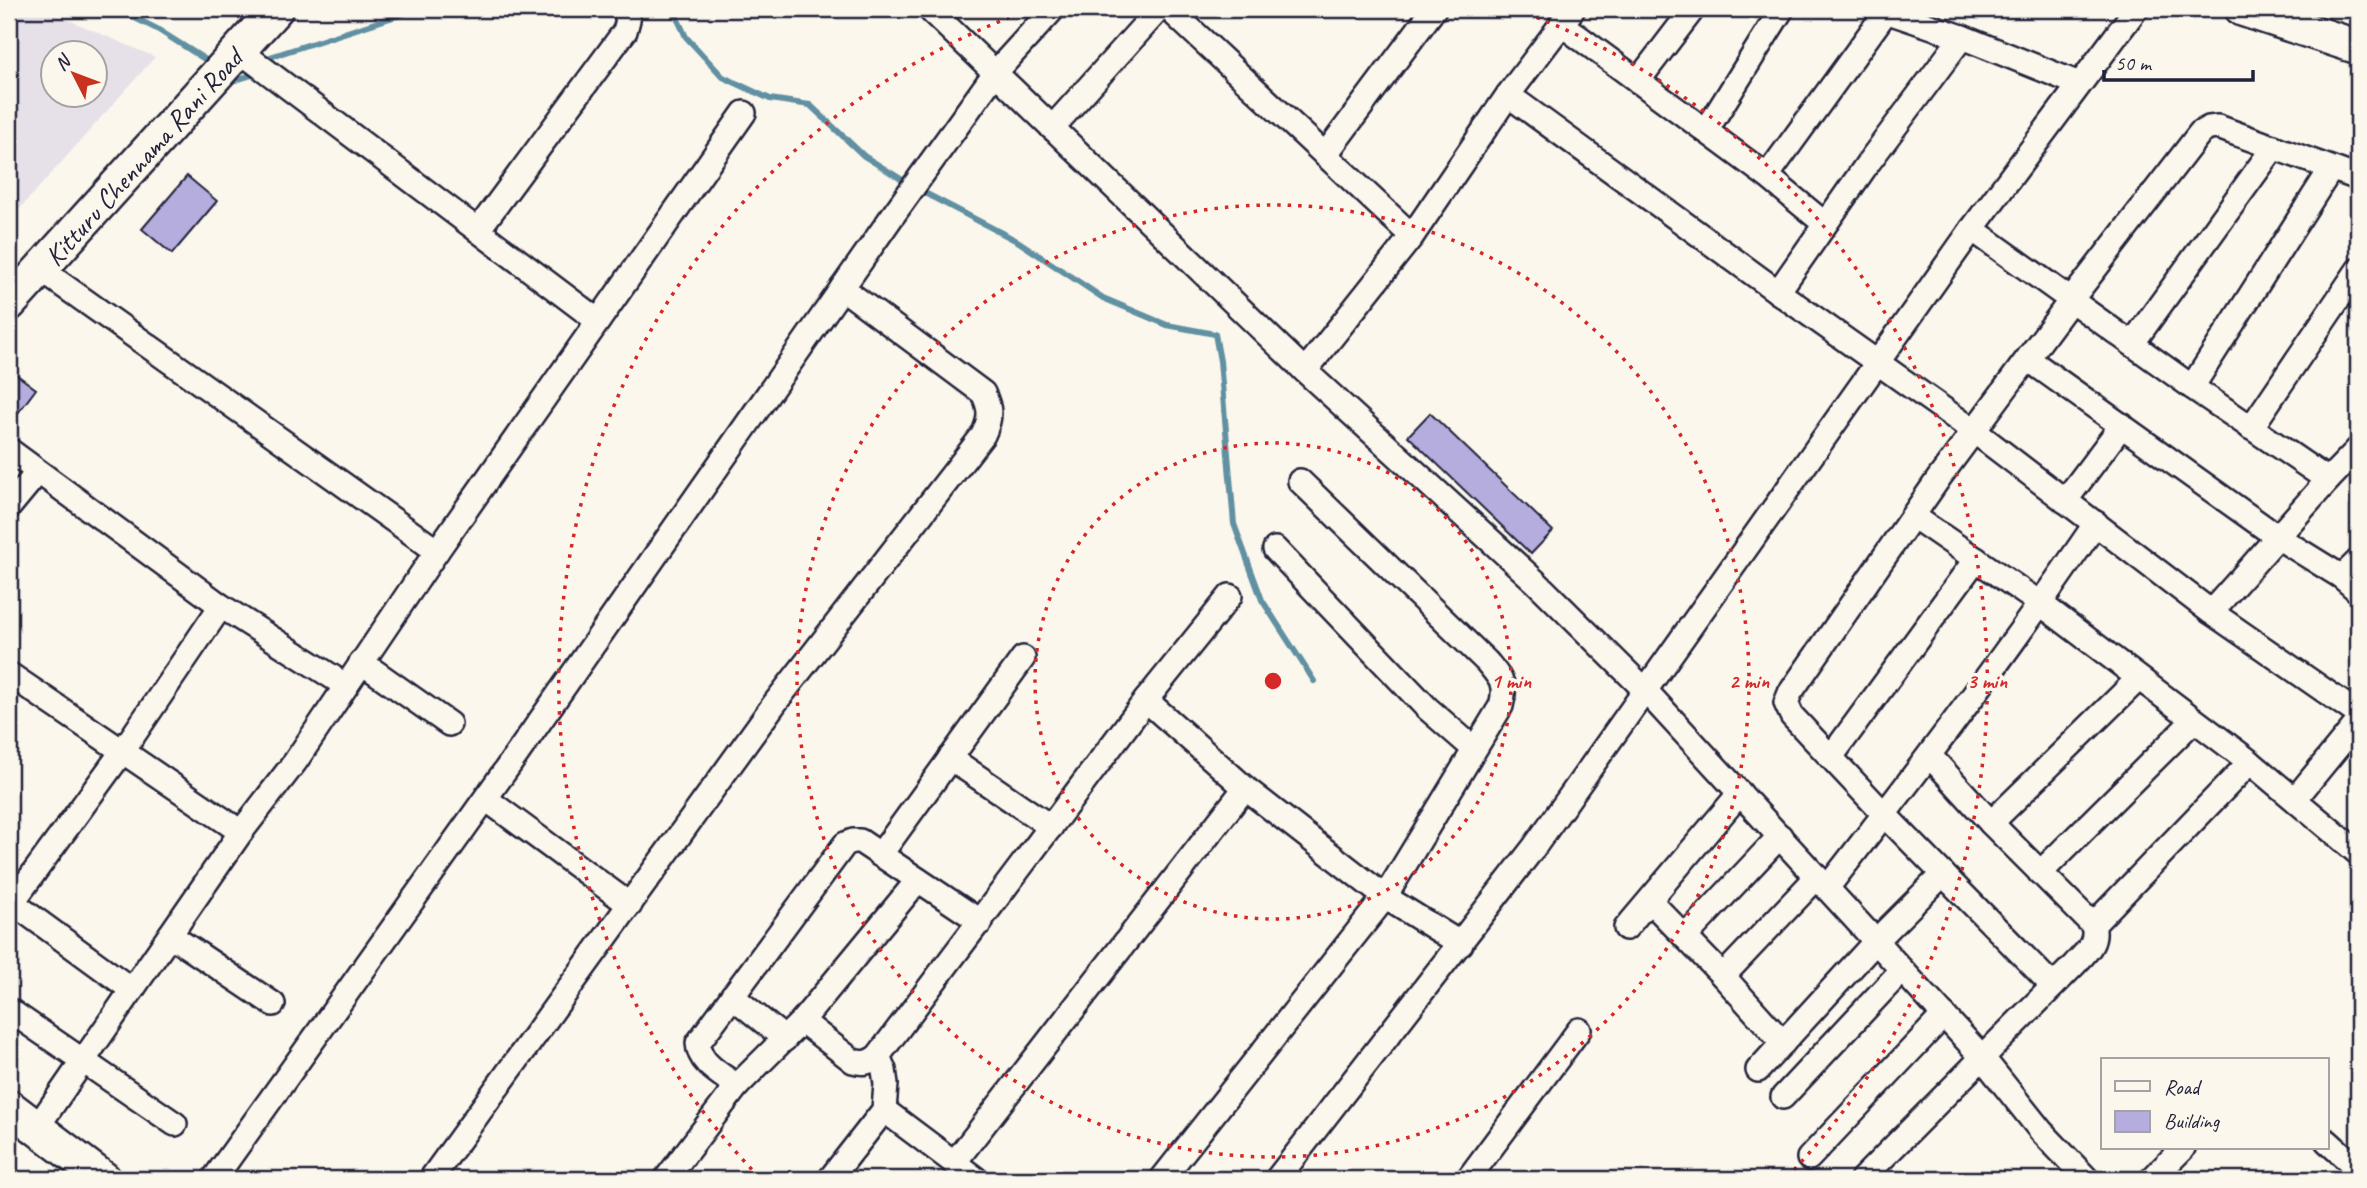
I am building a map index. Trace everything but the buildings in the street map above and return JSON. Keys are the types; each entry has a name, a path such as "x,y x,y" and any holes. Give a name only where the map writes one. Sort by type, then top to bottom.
{"street":[{"name":"Kitturu Chennama Rani Road","path":"9,303 276,9"},
{"path":"478,230 625,31 628,20 624,9"},
{"path":"929,9 1306,371 1536,583 1644,689 1982,1057 2041,1131 2087,1179"},
{"path":"214,1179 486,799 891,218 995,73 1053,9"},
{"path":"1052,128 1159,9"},
{"path":"1169,9 1412,236"},
{"path":"1325,155 1434,9"},
{"path":"1638,81 1693,9"},
{"path":"1706,131 1782,9"},
{"path":"1277,1179 1535,846 1972,229 2136,9"},
{"path":"2242,9 2358,47"},
{"path":"1767,176 1885,10 1962,37 2079,85"},
{"path":"1306,371 1412,236 1508,95 1567,17 1638,81 1767,176 1825,224"},
{"path":"1778,292 1962,37"},
{"path":"240,51 598,321"},
{"path":"1508,95 1974,431 2211,612 2358,714"},
{"path":"36,1129 241,832 295,762 437,551 744,113"},
{"path":"2053,986 1884,814 1792,716 1786,703 1790,693 1974,431 2200,133 2218,127 2358,178"},
{"path":"2132,344 2274,147"},
{"path":"2192,387 2331,169"},
{"path":"1972,229 2192,387 2328,480"},
{"path":"40,269 437,551"},
{"path":"2251,428 2358,270"},
{"path":"431,1179 775,703 983,435 989,422 990,408 983,393 842,288"},
{"path":"2028,359 2279,538 2350,584 2358,561"},
{"path":"2065,501 2122,425"},
{"path":"2211,612 2358,449"},
{"path":"9,450 221,606 345,685"},
{"path":"9,507 38,472"},
{"path":"1162,1179 1385,897 1501,706 1505,692 1502,680 1487,662 1300,481"},
{"path":"1913,516 2041,604 2250,762 2358,853"},
{"path":"1723,976 1822,882 1884,814 1930,756 2041,604 2096,523"},
{"path":"1275,549 1427,708 1474,749"},
{"path":"1831,757 1976,559"},
{"path":"802,1021 853,1061 870,1062 878,1056 1146,700 1230,596"},
{"path":"132,990 10,903 122,752 221,606"},
{"path":"880,855 1023,658"},
{"path":"361,662 449,724"},
{"path":"9,674 241,832"},
{"path":"1992,823 2138,679"},
{"path":"1146,700 1245,788 1385,897 1461,944"},
{"path":"2040,873 2194,720"},
{"path":"2295,799 2358,722"},
{"path":"1862,1179 2053,986 2093,944 2096,934 2093,925 1930,756"},
{"path":"950,758 1051,827"},
{"path":"2093,925 2250,762"},
{"path":"954,1163 1245,788"},
{"path":"1626,928 1740,793"},
{"path":"486,799 630,905"},
{"path":"1685,937 1780,836"},
{"path":"737,1086 703,1060 698,1052 698,1043 845,845 860,841 981,922"},
{"path":"1758,1070 1876,941 1943,874"},
{"path":"666,1179 737,1086 802,1021 918,880"},
{"path":"1650,901 1783,1043"},
{"path":"170,935 273,1003"},
{"path":"1783,1097 1902,970"},
{"path":"732,996 785,1039"},
{"path":"9,1010 175,1124"},
{"path":"1809,1158 1944,1016"},
{"path":"1468,1179 1578,1030"},
{"path":"831,1179 884,1110 885,1077 878,1056"},
{"path":"9,1107 104,1179"},
{"path":"884,1110 976,1179"},
{"path":"2328,1142 2358,1169"},
{"path":"2152,1179 2181,1150"}],"shaded area":[{"path":"9,9 43,9 155,57 9,221"}],"waterway":[{"path":"117,9 157,29 206,60"},
{"path":"270,57 418,9"},
{"path":"673,9 686,37 723,77 770,99 810,105 864,156 909,184"},
{"path":"236,80 252,75"},
{"path":"919,190 1019,242 1103,298 1167,325 1215,334 1220,361 1234,524 1262,600 1314,681"}]}
